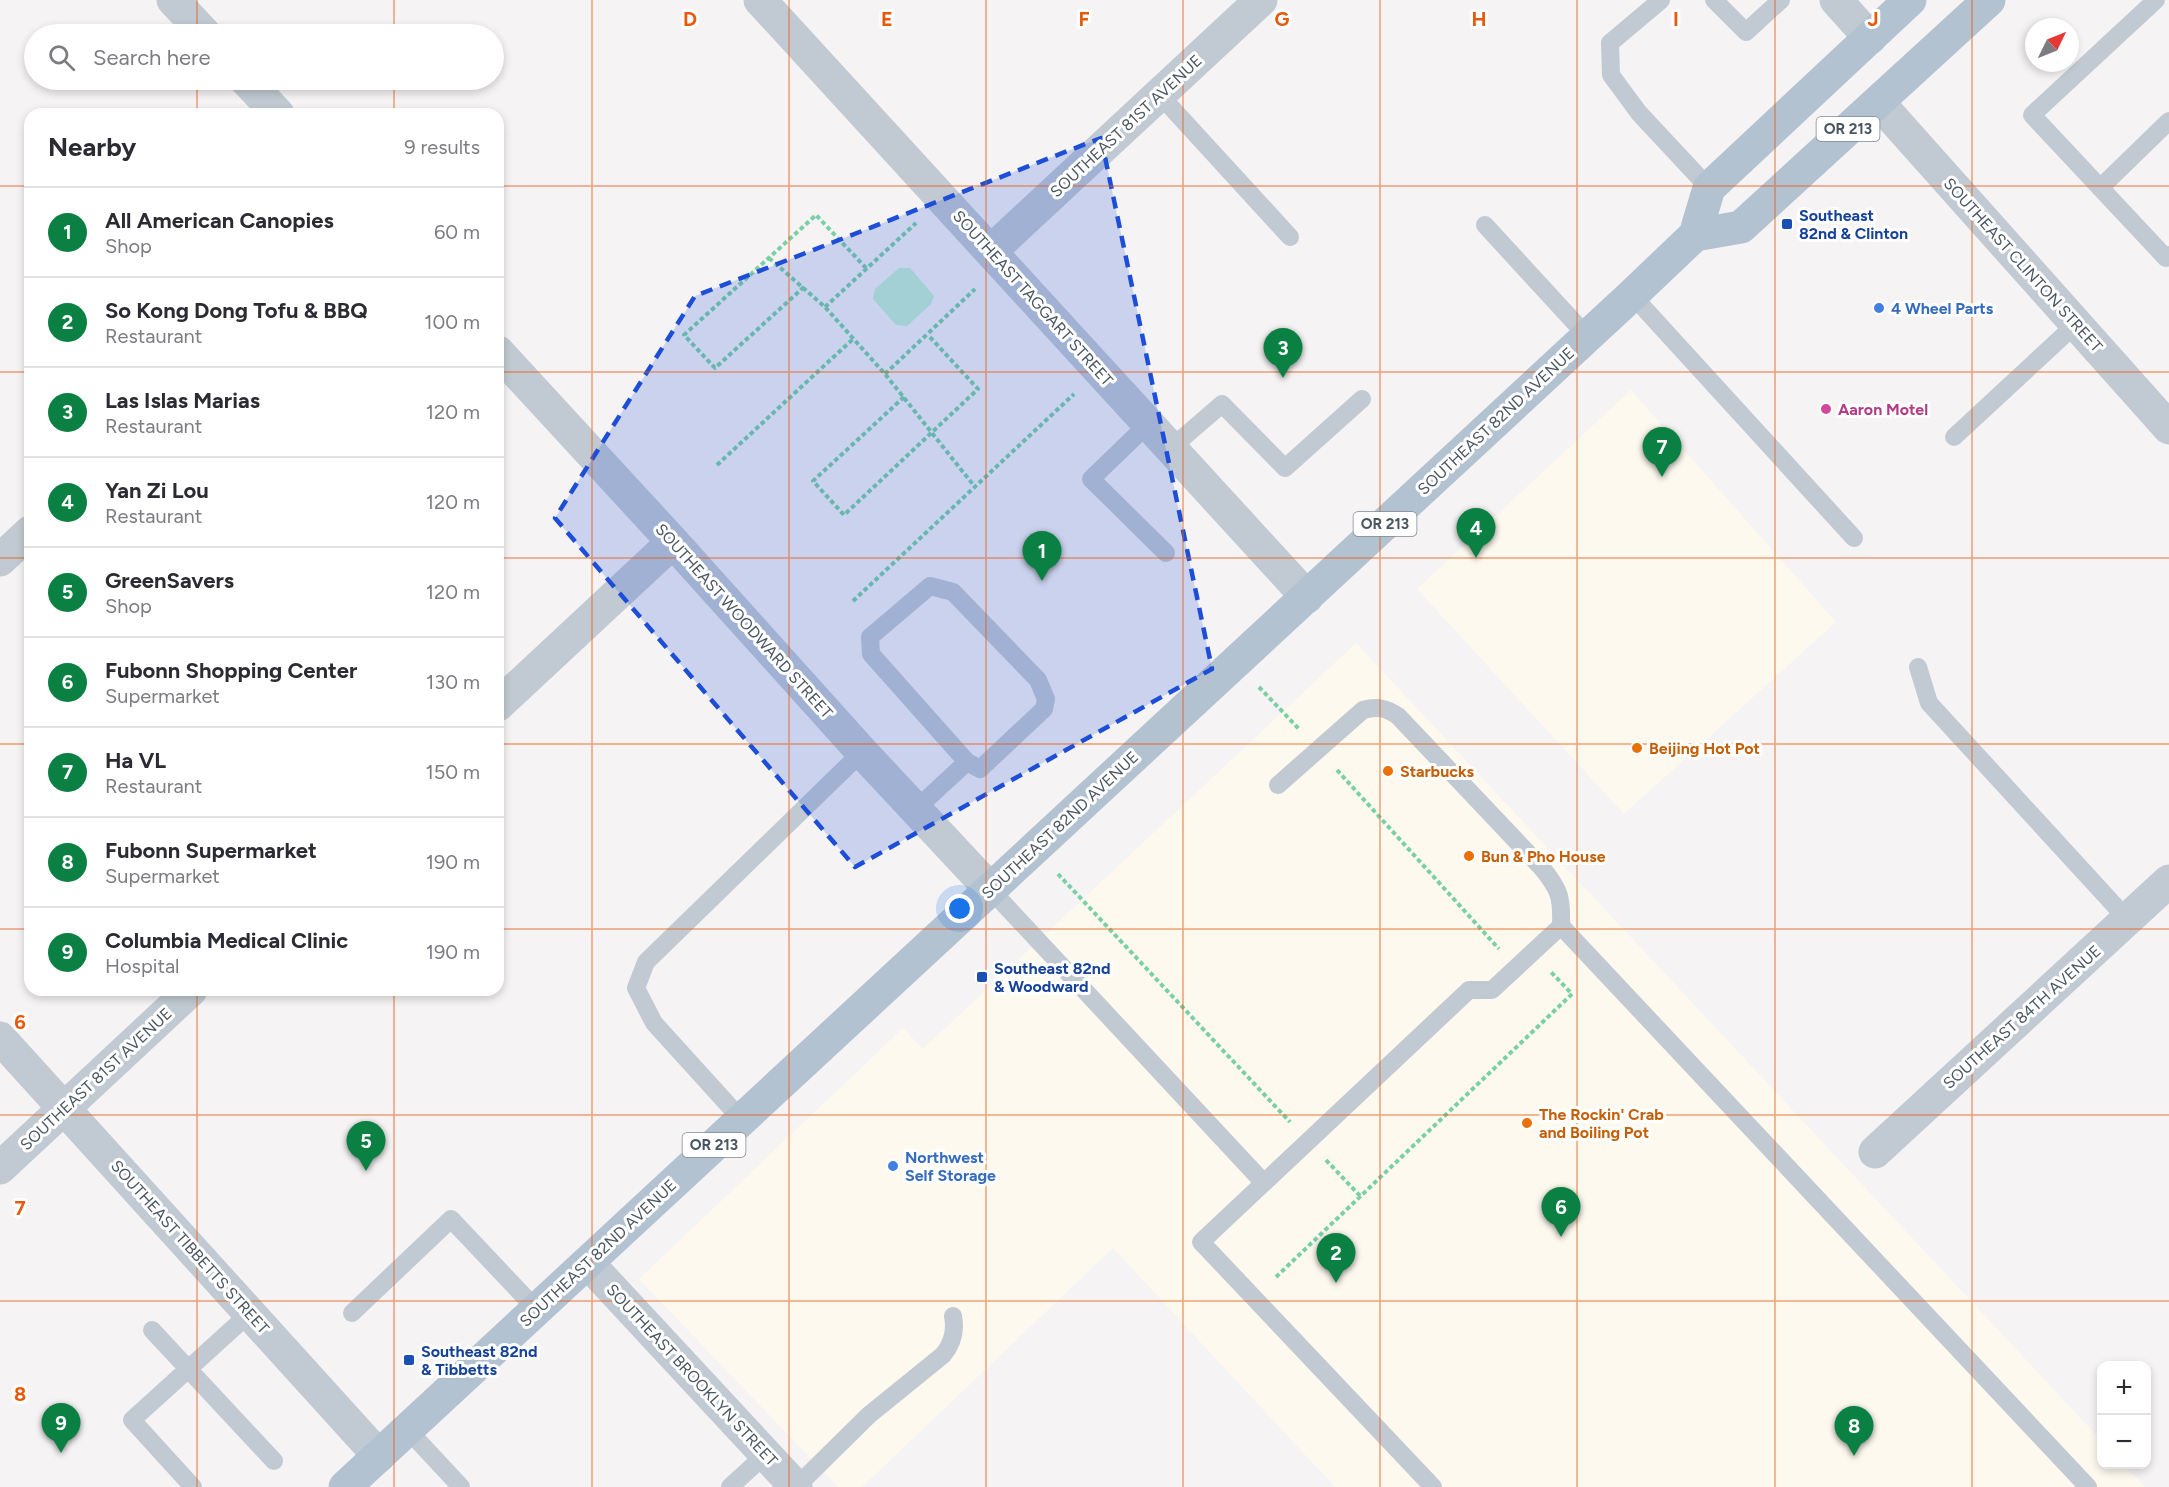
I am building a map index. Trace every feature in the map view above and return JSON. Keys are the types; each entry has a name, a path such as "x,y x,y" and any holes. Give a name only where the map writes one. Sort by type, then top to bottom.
{"main road":[{"name":"OR 213","path":"1709,188 1910,0"},
{"name":"OR 213","path":"1695,235 1741,227 1989,0"},
{"path":"1695,235 1709,188"},
{"name":"SOUTHEAST 82ND AVENUE","path":"345,1487 1695,235"}],"street":[{"path":"173,0 196,24"},
{"name":"SOUTHEAST TAGGART STREET","path":"760,0 1307,597"},
{"name":"SOUTHEAST 81ST AVENUE","path":"991,251 1261,0"},
{"path":"1836,0 1870,38"},
{"path":"255,90 272,108"},
{"name":"SOUTHEAST CLINTON STREET","path":"1878,102 2169,428"},
{"name":"SOUTHEAST WOODWARD STREET","path":"504,359 862,752 990,889"},
{"path":"0,560 24,538"},
{"path":"504,699 673,542"},
{"name":"SOUTHEAST 84TH AVENUE","path":"1875,1152 2169,881"},
{"name":"SOUTHEAST 81ST AVENUE","path":"0,1168 185,996"},
{"name":"SOUTHEAST TIBBETTS STREET","path":"0,1038 379,1456"},
{"name":"SOUTHEAST BROOKLYN STREET","path":"588,1263 796,1487"}],"lane":[{"path":"1661,0 1610,44 1611,75 1639,113 1709,188"},
{"path":"1714,0 1746,32 1781,0"},
{"path":"2156,0 2032,115 2166,258 2169,255"},
{"path":"1159,94 1290,237"},
{"path":"2100,188 2169,121"},
{"path":"1485,225 1587,336"},
{"path":"1632,294 1854,538"},
{"path":"1954,437 2076,324"},
{"path":"1171,448 1222,404 1285,468 1362,399"},
{"path":"1148,424 1091,479 1166,553"},
{"path":"930,586 953,592 1038,681 1046,699 1044,709 980,769 967,762 871,654 870,637 930,586"},
{"path":"1918,667 1929,703 2128,920"},
{"path":"1278,785 1363,710 1384,708 1398,716 1549,877 1562,900 1561,926 1492,990 1469,990 1200,1242 1433,1487"},
{"path":"742,1119 654,1023 636,988 646,962 862,752"},
{"path":"916,809 967,762"},
{"path":"990,889 1264,1183"},
{"path":"1561,926 2088,1487"},
{"path":"352,1313 451,1219 537,1310"},
{"path":"193,1487 132,1420 250,1313"},
{"path":"796,1487 869,1415 943,1354 950,1346 954,1334 953,1316"},
{"path":"152,1330 274,1461"},
{"path":"407,1429 461,1487"},
{"path":"730,1487 766,1454"}],"path":[{"path":"804,287 715,368 684,335 816,215 867,269"},
{"path":"825,307 916,223 923,231"},
{"path":"769,258 825,307 885,374 975,487"},
{"path":"885,374 976,290 970,283"},
{"path":"904,397 813,481 844,515 978,389 928,335"},
{"path":"717,465 853,339"},
{"path":"854,601 1100,371"},
{"path":"1235,663 1318,750 1501,951 1544,964 1572,994 1276,1277"},
{"path":"1034,849 1361,1197"}],"highlighted area":[{"path":"1101,138 1212,669 855,867 555,518 695,296"}],"shaded area":[{"path":"1631,390 1836,622 1624,814 1417,589"},
{"path":"1356,643 2097,1436 2097,1469 2128,1469 2145,1487 1335,1487 1113,1248 862,1487 838,1487 639,1279 903,1028 923,1049"}],"green space":[{"path":"899,268 910,268 934,296 931,304 907,326 896,325 873,299 875,289"}],"place":[{"name":"Southeast 82nd & Clinton","path":"1787,224"},
{"name":"4 Wheel Parts","path":"1879,308"},
{"name":"Las Islas Marias","path":"1283,378"},
{"name":"Aaron Motel","path":"1826,409"},
{"name":"Ha VL","path":"1662,477"},
{"name":"Yan Zi Lou","path":"1476,558"},
{"name":"All American Canopies","path":"1042,581"},
{"name":"Beijing Hot Pot","path":"1637,748"},
{"name":"Starbucks","path":"1388,771"},
{"name":"Bun & Pho House","path":"1469,856"},
{"name":"Southeast 82nd & Woodward","path":"982,977"},
{"name":"The Rockin' Crab and Boiling Pot","path":"1527,1123"},
{"name":"Northwest Self Storage","path":"893,1166"},
{"name":"GreenSavers","path":"366,1171"},
{"name":"Fubonn Shopping Center","path":"1561,1237"},
{"name":"So Kong Dong Tofu & BBQ","path":"1336,1283"},
{"name":"Southeast 82nd & Tibbetts","path":"409,1360"},
{"name":"Columbia Medical Clinic","path":"61,1453"},
{"name":"Fubonn Supermarket","path":"1854,1456"}]}
